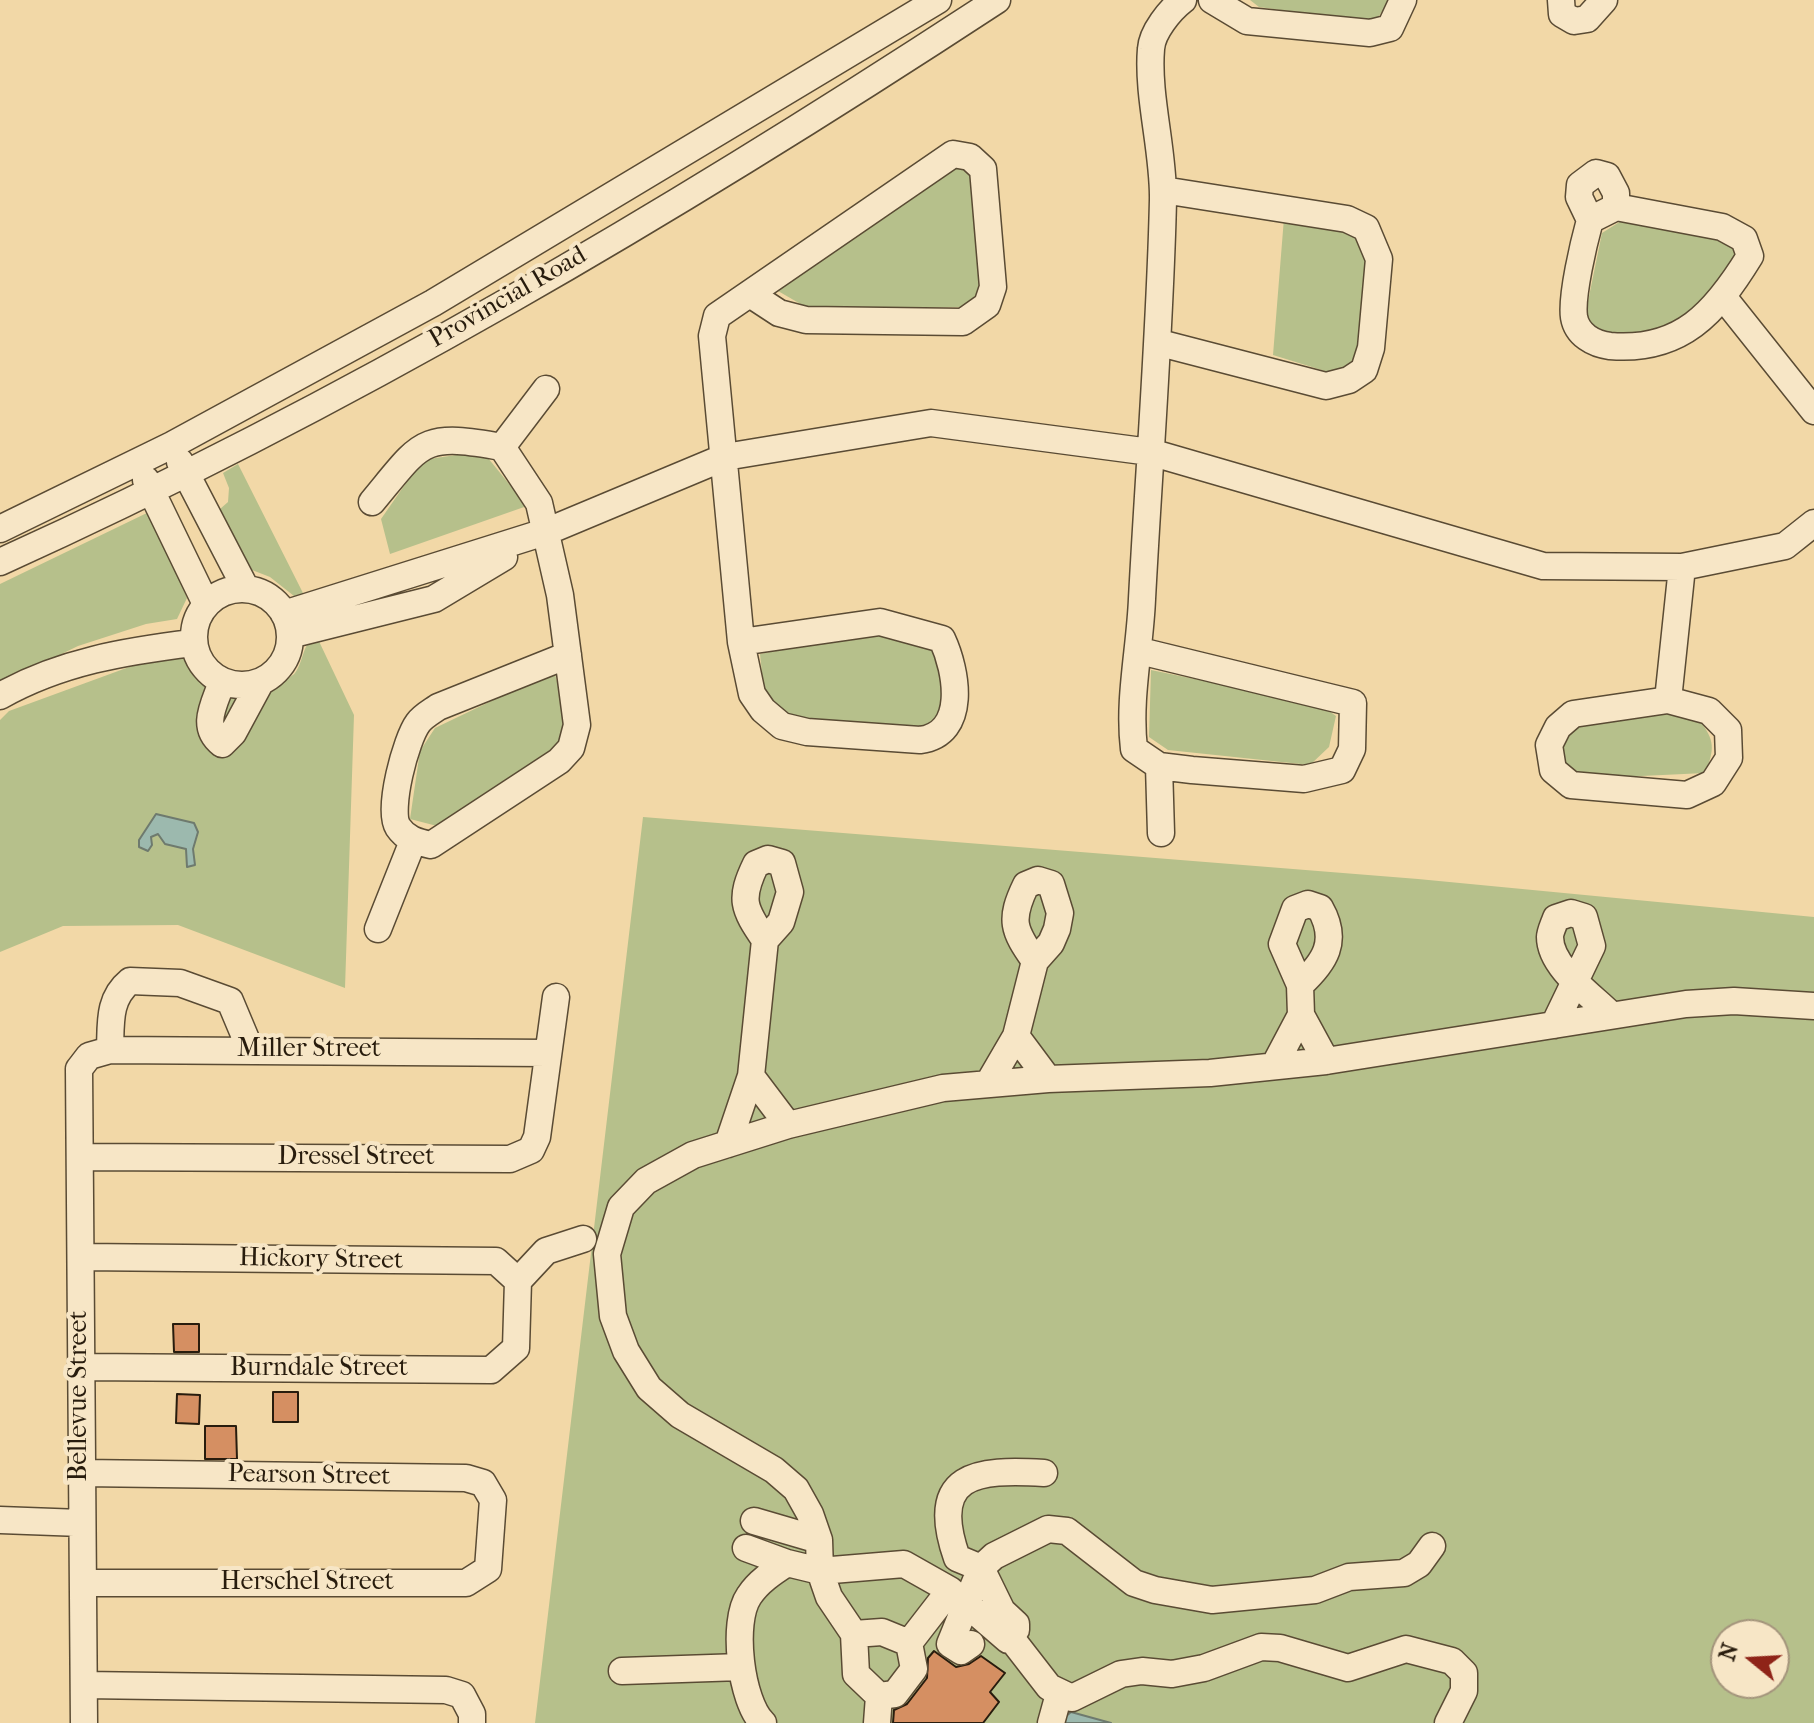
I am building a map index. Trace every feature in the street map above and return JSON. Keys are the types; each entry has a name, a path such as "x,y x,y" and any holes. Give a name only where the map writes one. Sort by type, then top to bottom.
{"street":[{"name":"Provincial Road","path":"0,529 172,445 433,303 938,0"},
{"name":"Provincial Road","path":"0,562 186,477 447,334 763,147 997,0"},
{"path":"1140,651 1353,703 1352,749 1342,770 1304,779 1159,766 1134,749 1130,714 1140,651 1150,452 1160,343 1163,190 1151,47 1170,10 1183,0"},
{"path":"1212,0 1247,21 1370,33 1390,28 1403,0"},
{"path":"1561,0 1562,14 1574,21 1587,19 1604,0"},
{"path":"745,116 763,147"},
{"path":"741,642 880,622 942,639 953,662 955,694 949,726 936,738 920,740 807,732 782,726 763,710 752,694 741,642 712,336 717,316 953,154 970,157 983,169 993,287 987,305 963,322 806,320 779,313 750,294"},
{"path":"1590,220 1616,207 1722,227 1744,239 1750,256 1724,298 1674,338 1638,348 1596,345 1582,333 1574,318 1583,245 1590,220 1579,197 1580,185 1596,173 1607,176 1616,193 1616,207"},
{"path":"1160,343 1326,386 1349,380 1364,370 1371,348 1379,259 1366,228 1347,219 1163,190"},
{"path":"1724,298 1814,411"},
{"path":"502,447 546,389"},
{"path":"287,625 548,531 725,457 931,423 1150,452 1543,566 1682,567 1785,546 1814,523"},
{"path":"372,502 418,446 442,441 470,441 502,447 539,503 548,531 568,655 577,725 571,748 559,761 431,845 413,841 398,827 393,814 407,743 419,720 438,707 568,655"},
{"path":"172,445 246,589"},
{"path":"138,462 206,604"},
{"path":"1668,700 1682,567"},
{"path":"222,682 208,725 212,737 222,744 233,733 260,683 282,664 287,625 261,593 246,589 232,590 206,604 198,616 193,643 198,659 208,673 222,682 247,686 260,683"},
{"path":"0,696 22,683 86,660 193,643"},
{"path":"1668,700 1709,711 1728,730 1729,758 1713,783 1687,795 1658,793 1571,785 1553,770 1549,745 1558,727 1573,714 1668,700"},
{"path":"1159,766 1161,833"},
{"path":"378,929 413,841"},
{"path":"728,1144 751,1076 765,940"},
{"path":"988,1084 1016,1036 1035,961"},
{"path":"83,1723 79,1069 89,1056 110,1050 112,1007 120,989 130,981 180,983 230,1001 251,1051"},
{"path":"1554,1025 1577,981 1610,1014"},
{"path":"1300,985 1301,1015 1326,1061"},
{"name":"Dressel Street","path":"80,1157 510,1159 531,1150 537,1137 556,997"},
{"path":"879,1696 856,1674 854,1634 829,1597 820,1571 819,1540 810,1514 796,1489 774,1470 680,1415 649,1388 626,1351 613,1316 607,1254 621,1207 646,1181 693,1155 788,1125 908,1094 1048,1079 1210,1073 1326,1061 1610,1014 1734,1001 1814,1006"},
{"path":"1274,1066 1301,1015"},
{"path":"1016,1036 1048,1079"},
{"name":"Miller Street","path":"110,1050 547,1053"},
{"name":"Bellevue Street","path":"79,1069 83,1723"},
{"path":"751,1076 788,1125"},
{"path":"518,1281 546,1251 583,1239"},
{"name":"Hickory Street","path":"81,1257 496,1261 518,1281"},
{"name":"Burndale Street","path":"82,1367 491,1370 516,1348 518,1281"},
{"path":"1044,1473 997,1470 965,1478 954,1494 948,1516 957,1558 981,1568 1001,1624 1049,1687 1059,1694 1072,1698 1121,1674 1142,1671 1172,1674 1204,1668 1261,1647 1280,1648 1348,1668 1406,1649 1452,1661 1464,1673 1464,1691 1448,1723"},
{"name":"Pearson Street","path":"83,1473 466,1478 483,1483 493,1500 491,1532"},
{"path":"0,1520 81,1523"},
{"path":"754,1521 819,1540"},
{"path":"909,1643 994,1556 1048,1529 1067,1531 1134,1583 1212,1600 1315,1590 1349,1577 1404,1573 1419,1564 1432,1546"},
{"name":"Herschel Street","path":"83,1583 466,1583 488,1569 491,1532"},
{"path":"746,1548 820,1571 904,1564 1001,1624"},
{"path":"763,1723 748,1704 741,1667 741,1616 748,1597 787,1563"},
{"path":"957,1597 950,1644 961,1651 971,1644"},
{"path":"854,1634 882,1632 909,1643"},
{"path":"879,1696 895,1694 914,1669 909,1643"},
{"path":"622,1671 741,1667"},
{"path":"84,1685 446,1690 462,1695 472,1714 472,1723"},
{"path":"1051,1723 1059,1694"},
{"path":"877,1723 879,1696"}],"green space":[{"path":"1250,0 1390,0 1374,23 1259,7"},
{"path":"950,164 970,168 982,287 966,307 811,310 778,291"},
{"path":"1284,218 1355,233 1367,254 1363,348 1353,367 1328,372 1273,355"},
{"path":"1621,221 1734,241 1736,260 1728,279 1692,315 1668,328 1643,337 1620,339 1600,332 1585,316 1602,233"},
{"path":"463,454 488,458 527,506 390,554 381,519 422,460"},
{"path":"238,464 304,595 294,596 270,577 252,570 220,509 228,502 229,488 223,473"},
{"path":"151,511 187,598 177,619 146,624 78,646 0,684 0,584"},
{"path":"881,631 934,643 951,690 937,724 919,735 791,719 764,692 760,654"},
{"path":"316,635 354,715 345,988 178,925 63,926 0,952 0,720 9,711 151,659 185,653 192,666 212,684 238,692 266,689 295,673 308,643"},
{"path":"1151,670 1321,705 1336,716 1329,747 1310,765 1168,750 1149,737"},
{"path":"554,671 568,719 552,757 437,826 410,819 420,751 435,728"},
{"path":"1661,713 1699,720 1712,745 1705,773 1578,779 1564,767 1563,738 1579,724"},
{"path":"643,817 1418,879 1814,917 1814,1723 535,1723"}],"shaded area":[{"path":"156,814 194,823 198,832 193,849 195,865 187,867 186,849 165,844 158,834 151,837 152,845 148,851 139,847 139,840"},
{"path":"1071,1712 1111,1723 1058,1723"}],"building":[{"path":"173,1324 199,1324 199,1352 174,1352"},
{"path":"273,1392 298,1392 298,1422 273,1422"},
{"path":"177,1394 200,1395 199,1424 176,1423"},
{"path":"205,1426 236,1426 237,1459 205,1459"},
{"path":"934,1651 956,1667 969,1664 981,1656 1005,1673 990,1692 999,1702 983,1723 893,1723 894,1710 907,1704 927,1678 928,1658"}]}
